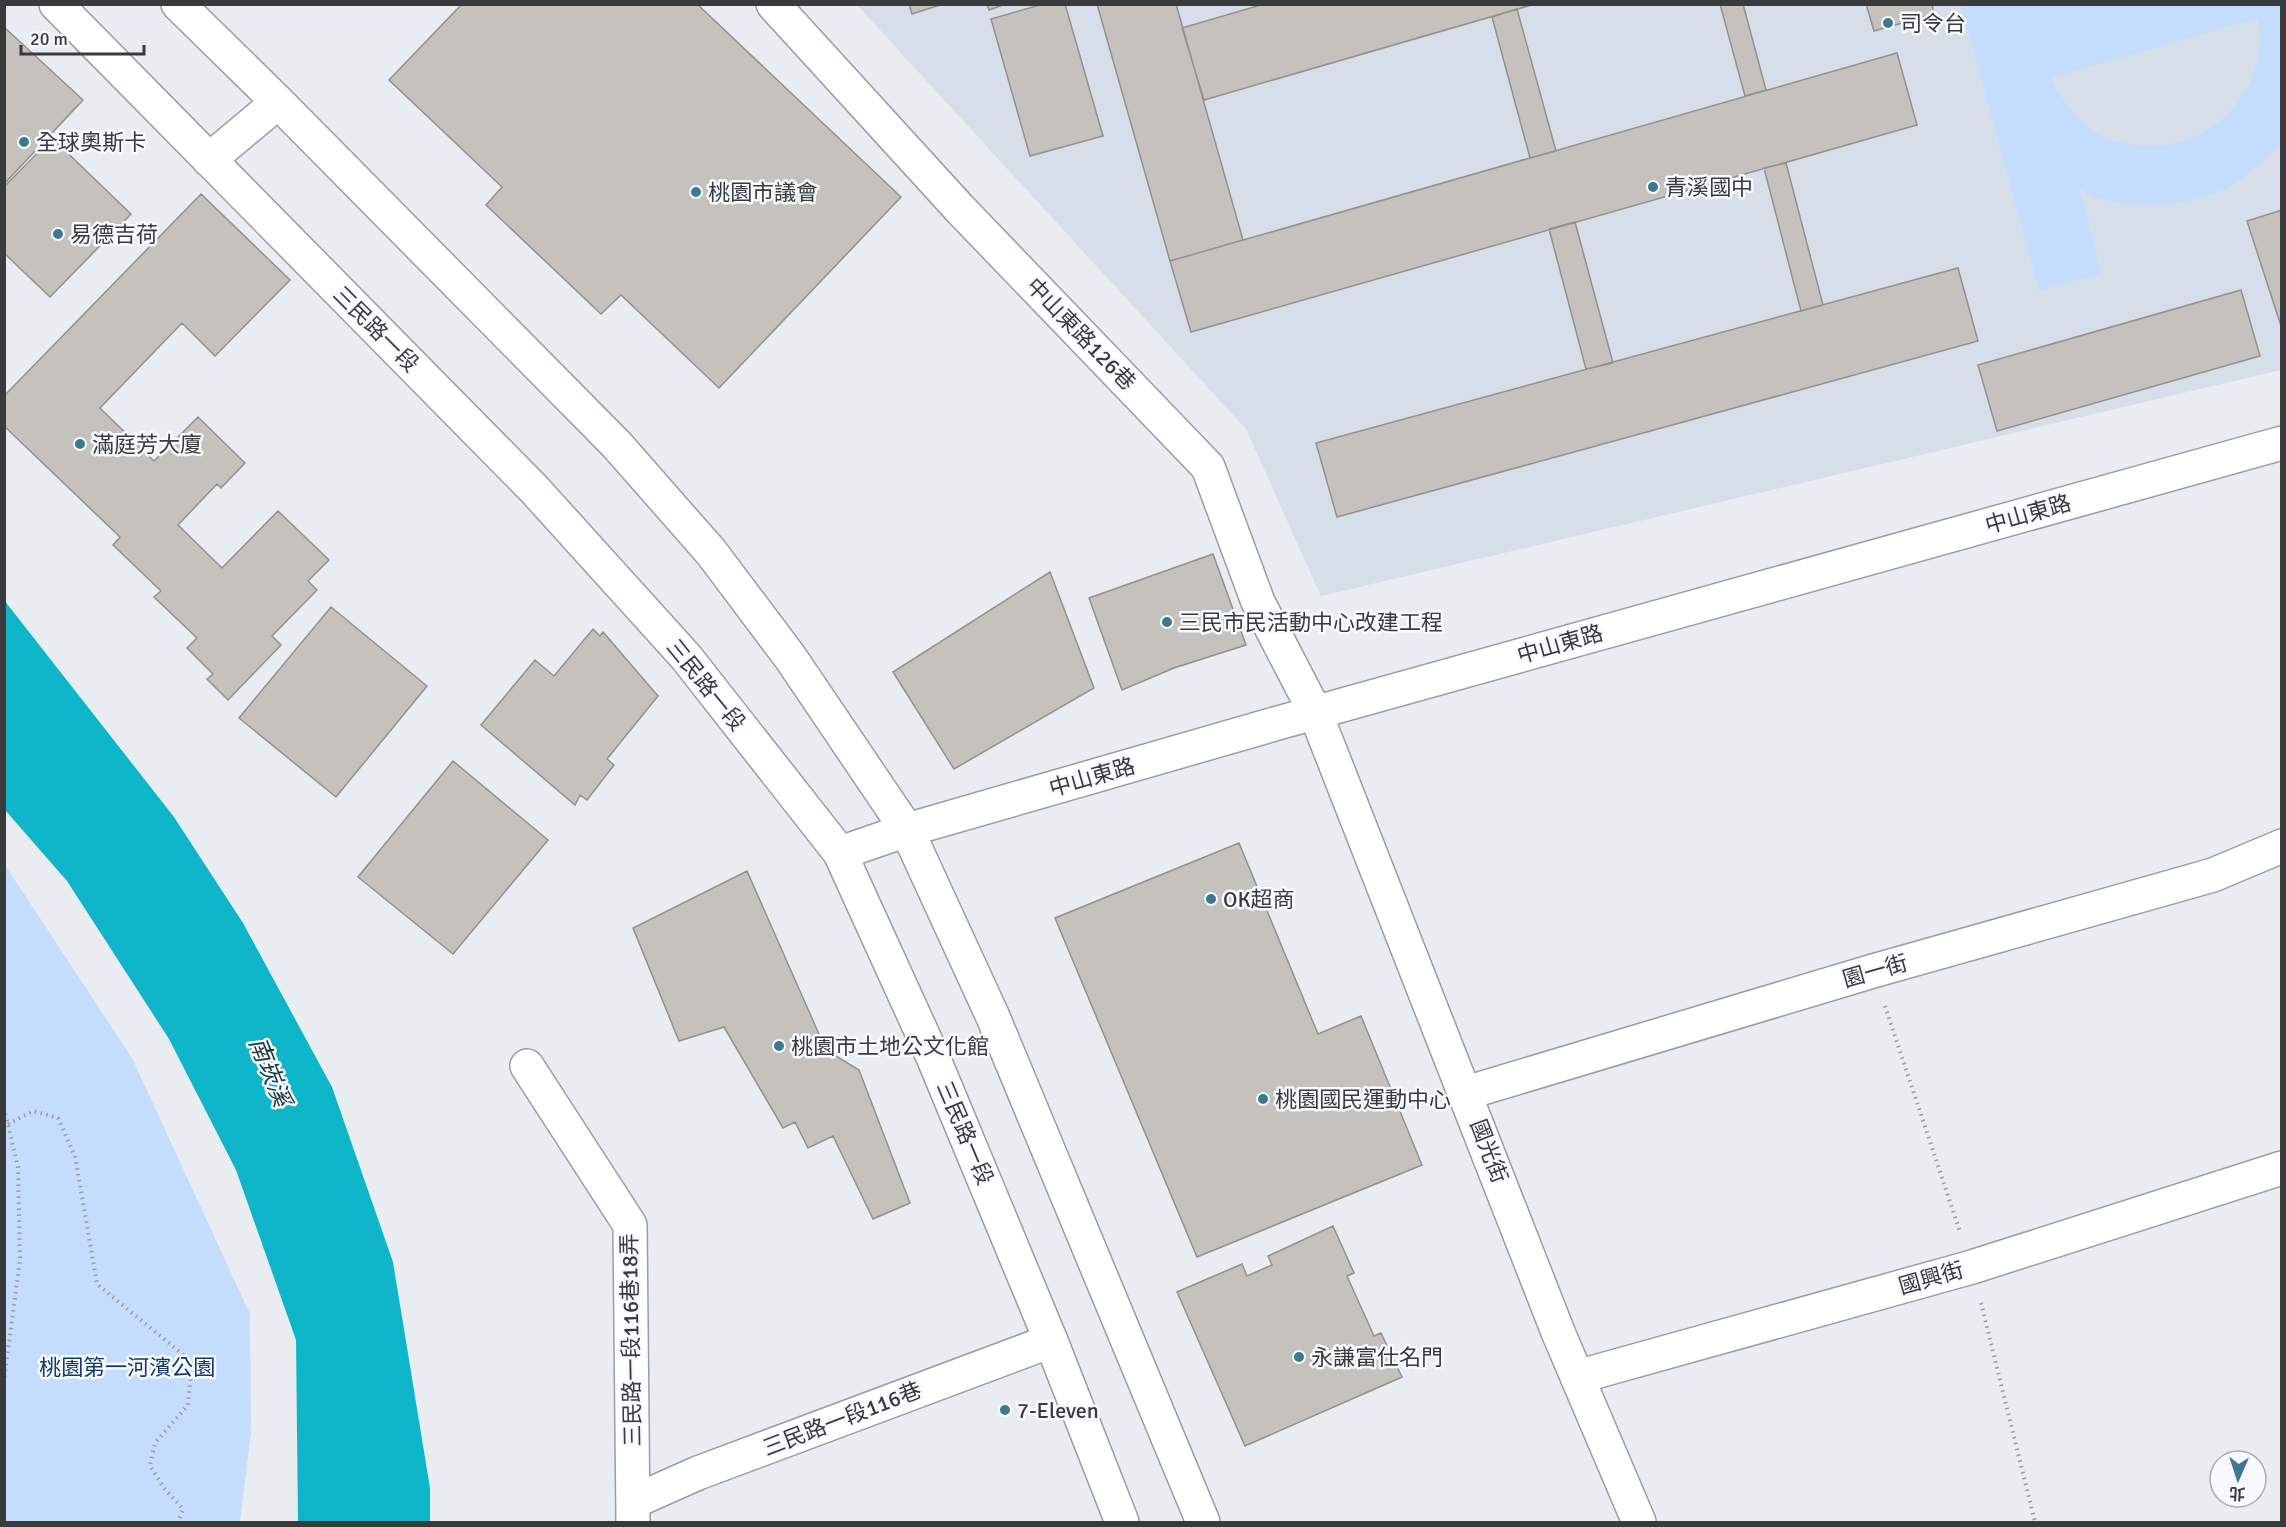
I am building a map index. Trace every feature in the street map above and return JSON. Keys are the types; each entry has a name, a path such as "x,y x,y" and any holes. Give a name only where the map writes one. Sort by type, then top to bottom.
{"main road":[{"name":"三民路一段","path":"56,4 534,489 686,657 840,853 933,1058 1051,1341 1122,1522"},
{"path":"178,4 279,102 617,445 711,552 790,657 907,830 993,1017 1203,1522"},
{"name":"中山東路126巷","path":"773,4 952,200 1208,467 1258,602 1315,712"},
{"path":"209,160 279,102"},
{"name":"中山東路","path":"840,853 907,830 1315,712 2282,443"},
{"name":"國光街","path":"1315,712 1577,1377 1639,1522"},
{"name":"園一街","path":"1466,1093 1873,971 2213,875 2282,846"},
{"name":"三民路一段116巷18弄","path":"526,1066 630,1225 634,1512"},
{"name":"國興街","path":"1577,1377 1972,1267 2282,1168"},
{"name":"三民路一段116巷","path":"634,1512 698,1473 1051,1341"}],"path":[{"path":"1873,971 1972,1267 2035,1522"},
{"path":"4,1108 18,1167 20,1259 4,1381"},
{"path":"8,1124 33,1112 58,1118 75,1156 98,1284 192,1362 188,1405 155,1443 150,1466 164,1488 183,1509 178,1522"}],"shaded area":[{"name":"青溪國中","path":"857,5 2281,5 2281,370 1321,596 1246,429"}],"green space":[{"path":"1961,5 2281,5 2281,143 2236,183 2201,198 2158,205 2136,205 2096,197 2080,189 2102,273 2039,291","holes":["2258,18 2260,43 2255,68 2246,90 2233,109 2215,125 2195,137 2171,144 2133,145 2111,140 2093,131 2074,113 2050,78"]},
{"name":"桃園第一河濱公園","path":"5,865 132,1058 250,1314 251,1432 240,1522 5,1522"}],"water":[{"name":"南崁溪","path":"4,600 174,817 243,923 332,1087 393,1262 430,1488 430,1522 298,1522 296,1340 236,1170 169,1039 67,881 5,810"}],"building":[{"name":"桃園市議會","path":"462,4 697,4 901,197 719,388 621,295 601,314 486,205 502,187 389,80"},
{"path":"909,4 943,4 912,14"},
{"path":"987,4 1006,4 989,10"},
{"path":"1043,4 1065,4 1103,136 1030,156 991,19"},
{"path":"1097,4 1176,4 1243,240 1170,261"},
{"path":"1264,4 1535,4 1204,100 1182,28"},
{"path":"1720,4 1743,4 1766,90 1745,96"},
{"name":"司令台","path":"1866,4 1932,4 1934,14 1874,31"},
{"path":"1517,9 1556,151 1530,158 1492,17"},
{"name":"全球奧斯卡","path":"4,27 83,100 4,184"},
{"path":"1897,53 1917,125 1191,332 1170,261"},
{"name":"易德吉荷","path":"52,138 131,214 50,297 4,253 4,187"},
{"path":"1786,163 1823,305 1801,311 1764,168"},
{"name":"滿庭芳大廈","path":"201,194 290,280 215,356 182,323 100,408 154,461 198,417 245,463 221,488 217,484 178,525 222,568 278,511 329,560 308,581 317,590 272,636 281,645 228,700 207,679 213,674 187,648 197,638 154,597 161,591 113,545 120,537 4,426 4,396"},
{"path":"2282,210 2282,329 2247,221"},
{"path":"1575,222 1613,363 1586,369 1549,229"},
{"path":"1958,268 1978,341 1337,517 1316,443"},
{"path":"2241,290 2260,356 1997,431 1978,365"},
{"name":"三民市民活動中心改建工程","path":"1213,554 1246,645 1174,668 1122,690 1089,598"},
{"path":"1050,572 1094,688 954,769 893,672"},
{"path":"331,607 427,686 336,797 239,718"},
{"path":"593,629 600,636 603,632 658,696 607,759 614,765 587,800 580,795 575,805 481,725 535,660 554,676"},
{"path":"453,761 548,840 453,954 358,877"},
{"name":"桃園國民運動中心","path":"1239,843 1318,1034 1361,1016 1422,1165 1197,1257 1055,918"},
{"name":"桃園市土地公文化館","path":"747,871 826,1050 859,1070 910,1203 873,1219 833,1136 808,1148 795,1122 783,1128 724,1027 679,1041 633,928"},
{"name":"永謙富仕名門","path":"1333,1226 1354,1273 1347,1276 1374,1336 1381,1333 1402,1377 1245,1446 1177,1292 1242,1264 1247,1276 1272,1265 1268,1256"}],"place":[{"name":"司令台","path":"1888,23"},
{"name":"全球奧斯卡","path":"24,142"},
{"name":"青溪國中","path":"1653,187"},
{"name":"桃園市議會","path":"696,192"},
{"name":"易德吉荷","path":"58,234"},
{"name":"滿庭芳大廈","path":"80,444"},
{"name":"三民市民活動中心改建工程","path":"1167,622"},
{"name":"OK超商","path":"1211,899"},
{"name":"桃園市土地公文化館","path":"779,1046"},
{"name":"桃園國民運動中心","path":"1263,1099"},
{"name":"永謙富仕名門","path":"1299,1357"},
{"name":"7-Eleven","path":"1005,1410"}]}
